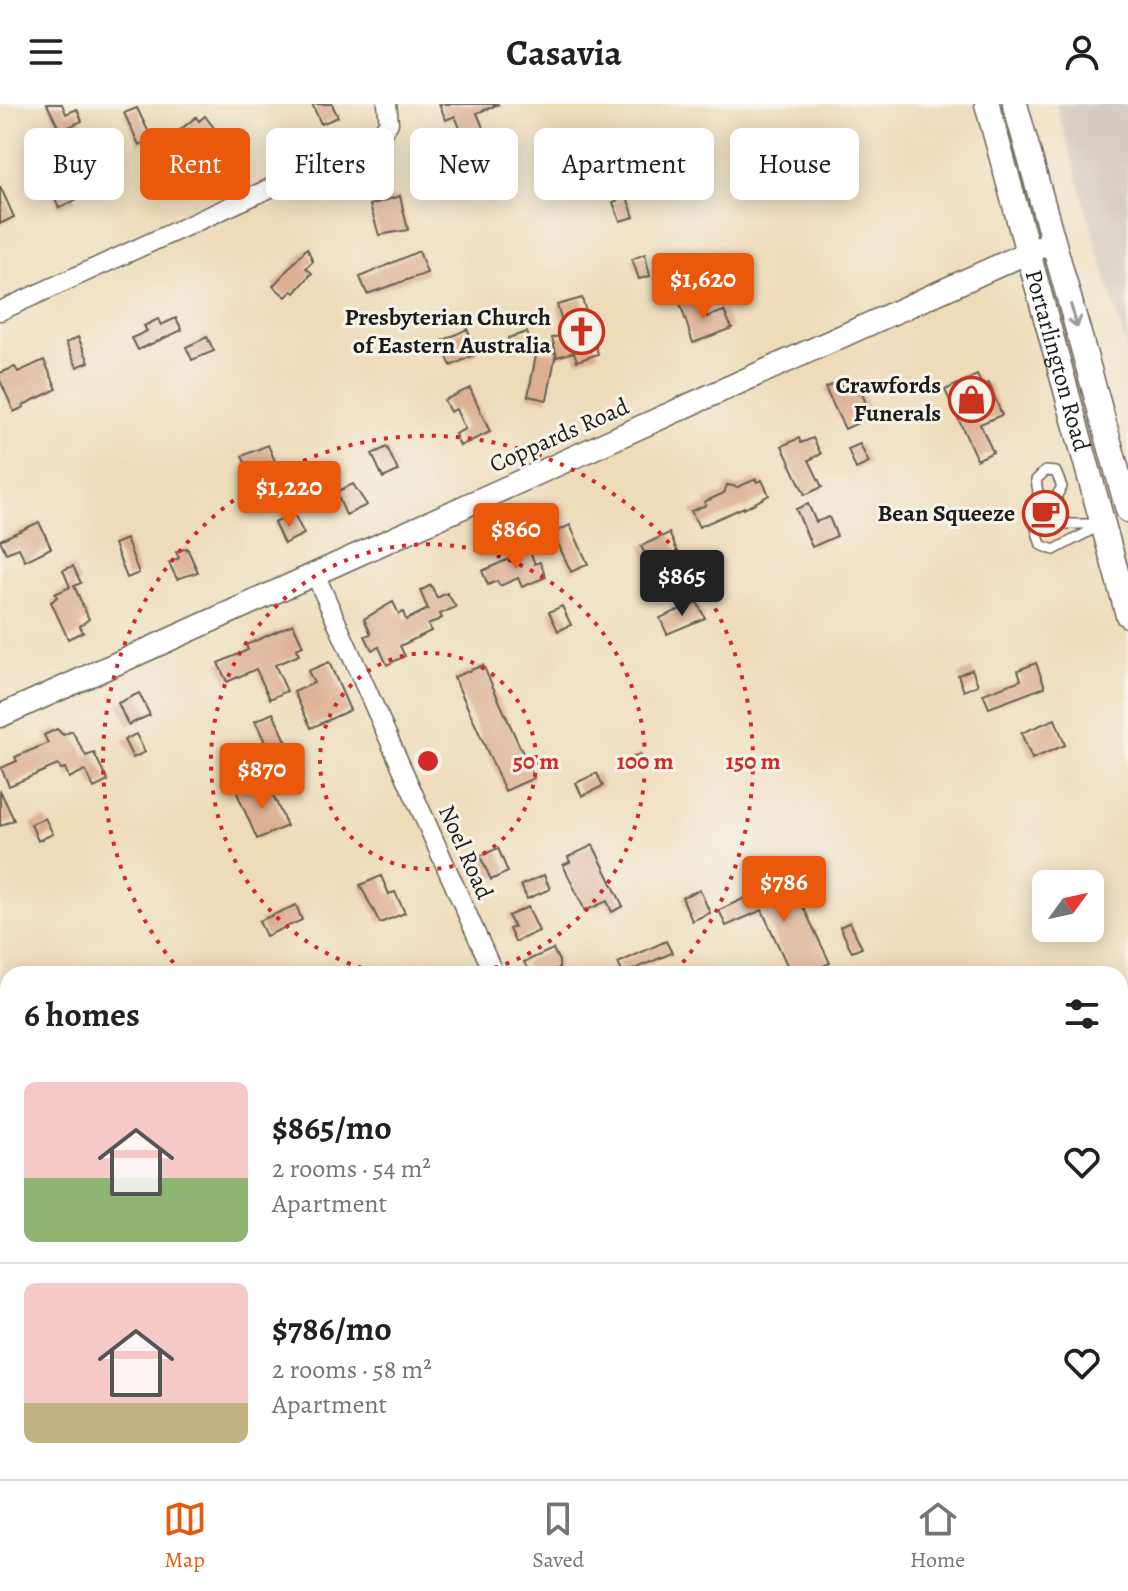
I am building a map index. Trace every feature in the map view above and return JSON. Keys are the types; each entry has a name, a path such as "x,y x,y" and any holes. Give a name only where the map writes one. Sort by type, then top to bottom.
{"main road":[{"name":"Portarlington Road","path":"987,104 1128,615"},
{"name":"Portarlington Road","path":"1015,104 1128,510"}],"street":[{"path":"0,311 372,142 388,126 390,114 387,104"},
{"name":"Coppards Road","path":"0,716 1053,241"},
{"name":"Noel Road","path":"315,574 490,966"}],"lane":[{"path":"1045,471 1056,472 1062,487 1057,495 1057,513 1068,524 1103,524 1054,550 1041,545 1035,525 1036,480 1045,471"}],"shaded area":[{"path":"1056,104 1128,104 1128,354"}],"building":[{"path":"47,104 62,104 66,114 77,109 82,121 59,128"},
{"path":"312,104 332,104 338,117 321,124"},
{"path":"439,104 499,104 477,113 483,128 460,128 455,116 446,120"},
{"path":"137,108 147,128 140,128 140,145 139,145 124,113"},
{"path":"205,116 214,128 183,128 196,117 199,121"},
{"path":"0,186 14,217 0,224"},
{"path":"400,196 408,230 379,235 370,205"},
{"path":"55,200 76,200 59,208"},
{"path":"628,200 634,217 620,221 613,202"},
{"path":"307,248 313,261 306,268 312,273 295,293 292,291 286,297 273,286"},
{"path":"419,251 427,273 367,294 360,277"},
{"path":"645,254 650,276 639,279 632,259"},
{"path":"700,297 707,317 724,311 732,328 693,343 680,303"},
{"path":"582,298 598,354 577,361 574,352 557,357 552,338 566,334 557,305"},
{"path":"176,318 182,330 138,350 132,338 147,331 144,326 158,319 161,325"},
{"path":"467,329 478,353 451,366 440,342"},
{"path":"527,332 531,345 512,351 508,338"},
{"path":"78,337 89,362 77,367 66,343"},
{"path":"207,337 214,351 192,360 186,347"},
{"path":"537,350 556,353 547,400 528,396"},
{"path":"44,360 57,389 14,412 0,373 15,367 18,372"},
{"name":"Crawfords Funerals","path":"977,375 982,386 989,383 1002,415 980,424 993,452 977,460 945,390"},
{"path":"840,381 842,386 851,382 857,394 861,392 868,407 858,412 862,421 845,429 825,388"},
{"path":"470,388 490,432 460,446 455,434 465,429 456,409 450,412 444,400"},
{"path":"799,438 801,443 813,438 821,454 809,460 822,487 805,495 782,446"},
{"path":"860,444 869,463 856,469 848,449"},
{"path":"268,445 275,461 269,463 272,469 252,479 242,456"},
{"path":"387,447 398,471 383,478 372,454"},
{"path":"756,479 757,482 762,480 769,495 699,527 691,511 724,493 727,485 738,487"},
{"path":"353,484 367,505 346,515 336,492"},
{"path":"808,504 816,522 829,517 837,536 812,547 796,509"},
{"path":"294,514 304,534 284,544 274,523"},
{"path":"39,522 51,548 25,561 19,548 6,553 0,540"},
{"path":"570,525 588,564 571,572 553,533"},
{"path":"669,533 683,563 655,576 641,546"},
{"path":"126,539 139,573 127,578 114,544"},
{"path":"187,548 198,572 177,579 169,563 179,558 176,552"},
{"path":"529,550 535,564 540,562 546,577 522,587 518,578 500,586 497,581 488,585 482,571"},
{"path":"73,566 81,583 74,586 89,619 80,626 83,632 68,639 51,602 57,597 55,594 70,587 63,570"},
{"path":"431,585 437,598 447,593 456,607 440,614 442,618 428,625 431,631 400,646 405,656 387,665 379,647 372,650 365,636 371,634 364,619 393,602 406,620 428,609 420,591"},
{"path":"697,602 705,618 667,634 660,618"},
{"path":"562,606 571,625 558,631 549,612"},
{"path":"293,624 303,646 296,649 299,655 275,665 287,691 270,699 256,669 227,682 218,663 248,650 246,645"},
{"path":"329,662 350,710 311,728 294,692 314,683 308,671"},
{"path":"1036,663 1045,687 989,708 983,694 1021,680 1018,670"},
{"path":"483,665 534,778 505,791 454,677"},
{"path":"972,669 978,685 964,691 958,675"},
{"path":"139,693 150,715 128,725 118,703"},
{"path":"273,713 298,766 280,774 255,721"},
{"path":"1055,719 1065,745 1032,759 1021,733"},
{"path":"57,729 63,735 72,731 86,756 94,753 108,781 94,788 85,770 69,778 65,768 61,769 58,765 9,786 1,768 17,761 15,757 48,743 44,735"},
{"path":"136,734 145,752 133,758 124,740"},
{"path":"640,754 646,768 636,772 630,759"},
{"path":"597,773 603,786 582,796 576,783"},
{"path":"255,785 258,791 269,786 287,826 257,839 237,793"},
{"path":"0,790 14,820 0,826"},
{"path":"45,818 53,834 38,841 31,824"},
{"path":"593,845 623,906 612,912 607,901 585,911 563,865 570,862 568,857"},
{"path":"498,848 508,872 491,880 480,856"},
{"path":"799,873 806,889 797,894 830,963 823,966 787,966 762,910 726,926 719,910"},
{"path":"544,875 550,889 527,899 521,885"},
{"path":"381,876 389,894 395,892 405,913 380,923 360,885"},
{"path":"700,890 710,913 692,921 682,897"},
{"path":"296,905 302,920 266,936 259,921"},
{"path":"528,907 539,931 515,942 509,929 514,927 508,916"},
{"path":"850,922 862,948 852,952 840,927"},
{"path":"666,941 672,953 642,966 619,966 618,963"},
{"path":"553,949 559,966 526,966 524,962"}],"place":[{"name":"Presbyterian Church of Eastern Australia","path":"582,331"},
{"name":"Crawfords Funerals","path":"972,399"},
{"name":"Bean Squeeze","path":"1046,513"}]}
